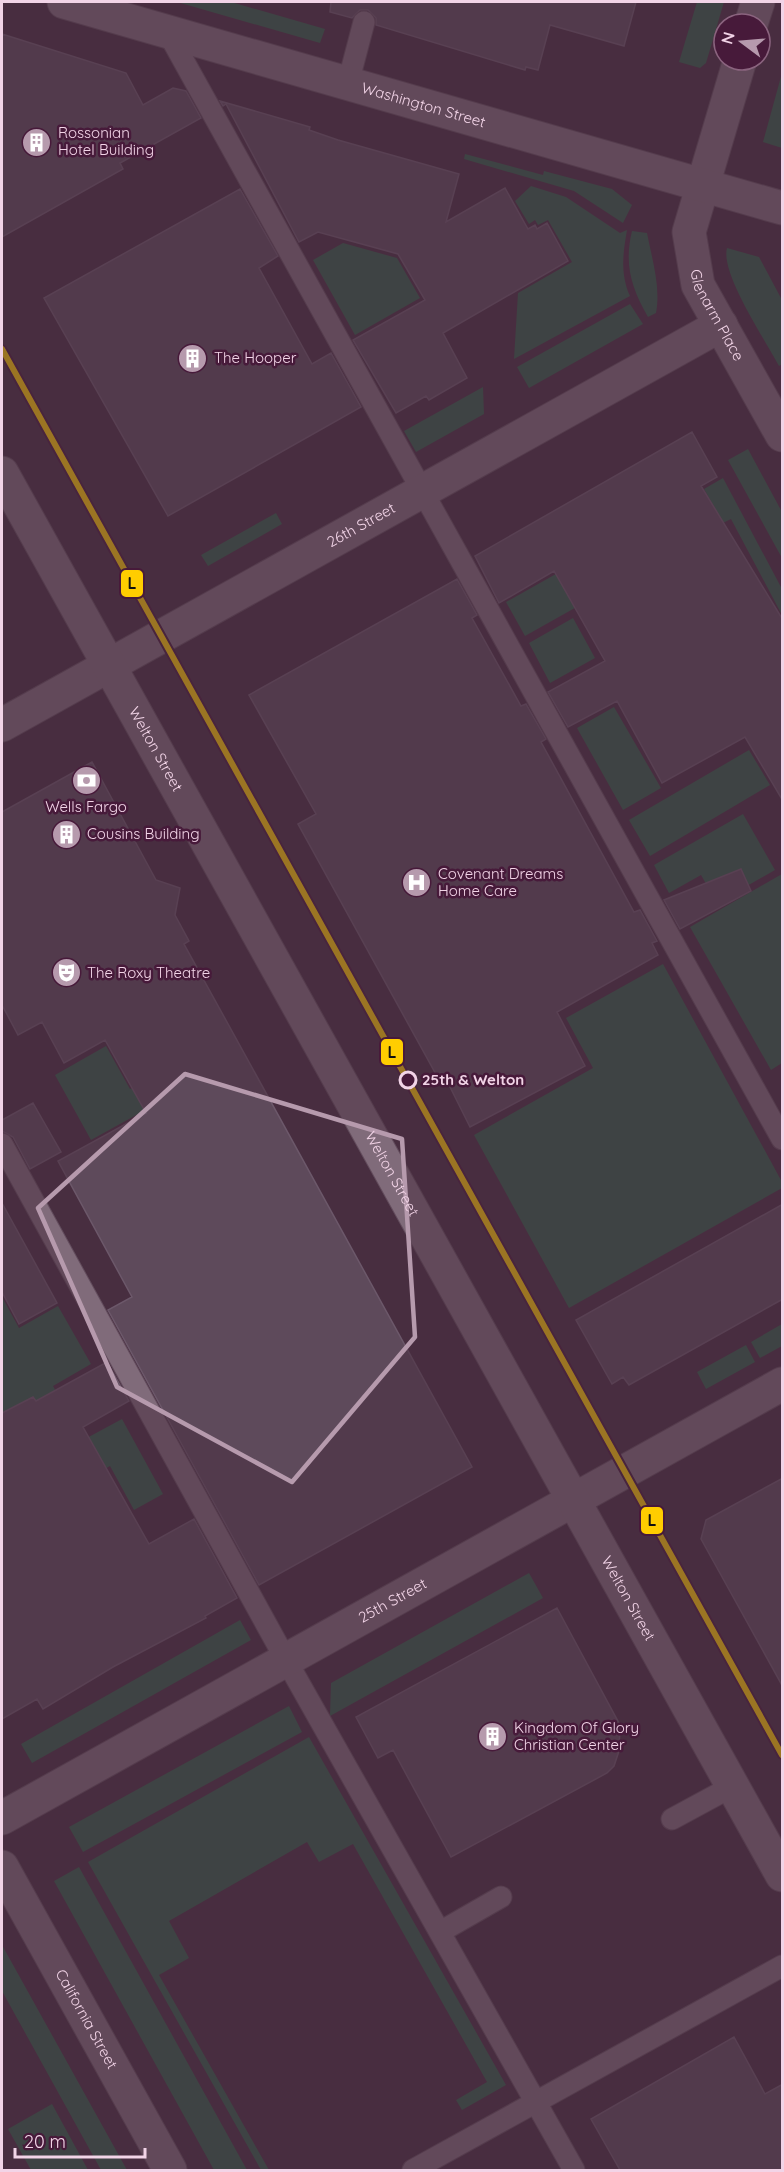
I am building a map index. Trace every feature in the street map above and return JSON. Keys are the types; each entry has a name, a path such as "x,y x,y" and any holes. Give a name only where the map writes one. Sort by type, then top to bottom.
{"street":[{"name":"Washington Street","path":"70,2 783,208"},
{"name":"Glenarm Place","path":"737,72 689,232 698,285 783,435"},
{"name":"26th Street","path":"2,725 721,325"},
{"name":"Welton Street","path":"2,473 783,1875"},
{"name":"25th Street","path":"2,1818 783,1384"},
{"name":"California Street","path":"2,1867 170,2170"}],"lane":[{"path":"348,83 364,22"},
{"path":"167,31 783,1139"},
{"path":"2,1144 286,1659 574,2170"},
{"path":"672,1819 733,1786"},
{"path":"440,1932 501,1897"},
{"path":"413,2170 783,1966"}],"highlighted area":[{"path":"185,1074 402,1139 415,1337 292,1482 117,1387 38,1208"}],"green space":[{"path":"177,2 231,2 325,29 320,43"},
{"path":"697,2 724,2 721,12 712,12 712,43 706,63 700,68 679,62"},
{"path":"782,73 782,148 763,142"},
{"path":"465,154 543,175 544,171 612,189 632,205 623,223 574,191 464,159"},
{"path":"531,186 566,197 620,233 627,230 624,272 630,296 514,359 518,293 572,262 548,220 538,225 535,220 529,224 515,201"},
{"path":"632,231 647,233 655,273 656,313 648,317 637,296 629,265"},
{"path":"343,243 397,258 420,298 355,335 313,260"},
{"path":"727,248 759,257 782,300 782,364 779,366 737,290 730,273"},
{"path":"630,304 643,324 529,388 517,367"},
{"path":"483,387 484,414 416,452 404,431"},
{"path":"748,449 782,512 782,558 728,460"},
{"path":"723,478 782,589 782,615 731,519 723,523 704,489"},
{"path":"276,513 282,524 208,566 201,555"},
{"path":"586,557 605,591 525,636 506,602"},
{"path":"573,618 595,658 550,683 529,643"},
{"path":"614,707 661,788 623,810 577,728"},
{"path":"749,750 770,785 650,856 629,820"},
{"path":"743,814 775,870 717,903 701,875 669,893 654,865"},
{"path":"782,874 782,1063 771,1070 690,927"},
{"path":"663,964 782,1182 782,1188 569,1308 474,1135 593,1068 566,1018"},
{"path":"106,1046 130,1089 135,1087 147,1109 91,1140 55,1075"},
{"path":"2,1297 19,1328 58,1306 91,1364 53,1386 75,1426 14,1412 2,1418"},
{"path":"782,1324 782,1346 760,1358 751,1342"},
{"path":"746,1345 755,1362 706,1389 697,1372"},
{"path":"122,1419 163,1494 134,1510 110,1466 45,1502 46,1460"},
{"path":"529,1573 543,1598 330,1716 331,1683"},
{"path":"240,1620 251,1640 32,1763 21,1744"},
{"path":"289,1706 302,1732 83,1852 69,1827"},
{"path":"309,1737 506,2085 462,2110 456,2100 487,2082 353,1844 319,1862 307,1842 169,1921 189,1958 159,1975 269,2170 261,2170 88,1862"},
{"path":"79,1867 247,2170 214,2170 54,1881"},
{"path":"2,1945 127,2170 101,2170 2,1991"},
{"path":"52,2104 88,2170 31,2170 8,2129"}],"building":[{"path":"331,2 636,2 624,46 550,25 538,70 526,67 525,70 376,25 376,18 368,10 360,10 352,18 330,12"},
{"path":"2,34 126,73 143,105 173,88 186,91 201,118 120,163 123,169 2,237"},
{"path":"220,101 310,127 309,130 338,140 459,174 446,222 505,188 528,229 535,225 537,229 547,223 568,261 443,333 467,378 429,400 426,396 396,413 353,340 425,300 398,254 318,232 299,242 226,104 223,106"},
{"name":"The Hooper","path":"240,189 278,256 259,268 312,364 331,353 361,407 168,516 44,298"},
{"path":"692,432 717,477 701,486 783,620 783,801 745,737 662,783 617,701 568,727 548,692 605,661 554,571 499,603 475,556"},
{"path":"457,579 477,615 472,618 521,706 526,704 546,739 541,742 634,912 640,910 657,941 652,943 658,955 557,1012 585,1066 470,1127 444,1075 438,1078 298,824 316,814 249,695"},
{"path":"92,762 156,880 180,888 175,915 189,941 184,944 472,1467 259,1585 108,1310 132,1297 58,1161 146,1113 105,1040 64,1063 42,1022 18,1035 2,1005 2,812"},
{"path":"741,869 751,891 680,929 664,900"},
{"path":"33,1103 61,1152 30,1169 13,1137 2,1131 2,1120"},
{"path":"2,1203 57,1303 19,1324 2,1292"},
{"path":"783,1204 783,1299 629,1385 623,1377 612,1384 576,1320"},
{"path":"107,1362 129,1401 83,1427 149,1544 194,1519 237,1598 205,1616 206,1618 113,1667 43,1709 37,1699 2,1719 2,1413 33,1397 36,1401"},
{"path":"783,1478 783,1687 701,1539 706,1520"},
{"name":"Kingdom Of Glory Christian Center","path":"557,1608 620,1725 619,1751 614,1766 607,1773 451,1857 393,1750 378,1758 356,1717"},
{"path":"734,2037 765,2094 783,2084 783,2170 620,2170 591,2119"}],"transit line":[{"name":"L","path":"2,349 782,1755"}],"place":[{"name":"Rossonian Hotel Building","path":"37,142"},
{"name":"The Hooper","path":"193,358"},
{"name":"Wells Fargo","path":"86,780"},
{"name":"Cousins Building","path":"66,834"},
{"name":"Covenant Dreams Home Care","path":"417,883"},
{"name":"The Roxy Theatre","path":"66,973"},
{"name":"25th & Welton","path":"408,1080"},
{"name":"Kingdom Of Glory Christian Center","path":"493,1737"}]}
